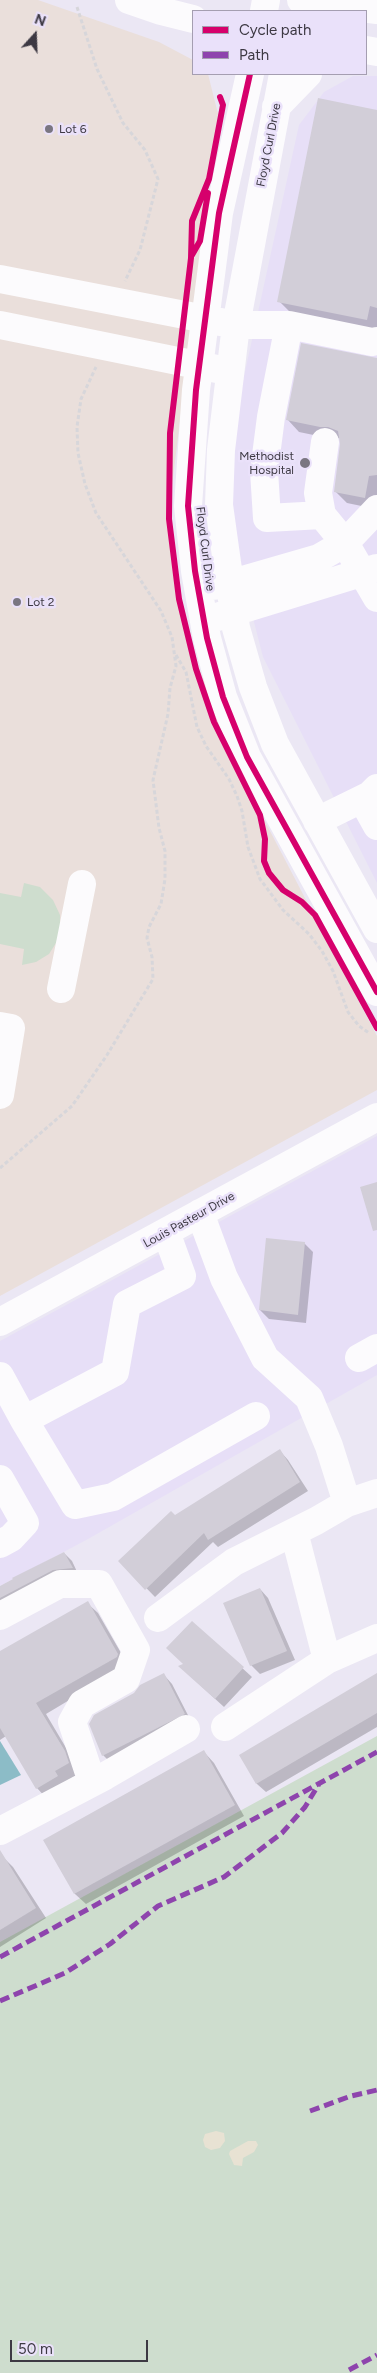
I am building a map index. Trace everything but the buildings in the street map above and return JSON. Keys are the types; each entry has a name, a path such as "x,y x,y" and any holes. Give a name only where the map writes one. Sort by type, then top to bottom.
{"street":[{"path":"129,0 191,20"},
{"path":"299,0 377,10"},
{"path":"232,75 244,103"},
{"name":"Floyd Curl Drive","path":"250,75 220,213 191,448 188,506 198,588 204,621 224,697 248,757 377,992"},
{"name":"Floyd Curl Drive","path":"283,75 275,108 236,325 222,450 219,505 234,613 253,687 275,744 377,929"},
{"path":"275,108 307,75"},
{"path":"0,279 236,325 289,325 372,342 377,341"},
{"path":"289,325 271,417 264,470 267,518 322,515"},
{"path":"0,326 230,371"},
{"path":"324,442 318,494 322,515 370,569 377,598"},
{"path":"198,588 229,584 319,558 345,543 377,509"},
{"path":"204,621 370,569"},
{"path":"318,820 370,793 377,826"},
{"path":"61,989 82,884"},
{"path":"0,1026 11,1028 0,1095"},
{"name":"Louis Pasteur Drive","path":"0,1322 377,1117"},
{"path":"200,1213 224,1278 265,1358 309,1398 328,1446 347,1503"},
{"path":"24,1420 115,1372 127,1304 182,1276 166,1232"},
{"path":"0,1376 75,1505 113,1497 256,1416"},
{"path":"0,1479 25,1523 11,1538 0,1544"},
{"path":"158,1618 234,1562 347,1503 377,1492"},
{"path":"294,1532 327,1660"},
{"path":"0,1616 60,1584 99,1584 136,1650 126,1679 82,1704 72,1722 92,1782"},
{"path":"225,1727 327,1660 377,1638"},
{"path":"0,1831 186,1729"}],"path":[{"path":"77,7 97,69 123,124 144,150 158,179 140,250 121,289"},
{"path":"0,1168 72,1106 112,1048 153,979 152,957 147,938 149,927 161,904 165,879 165,850 159,828 153,780 168,714 170,688 176,666 172,637 161,610 96,513 84,484 78,453 77,427 82,399 98,361"},
{"path":"174,652 186,672 197,727 206,746 229,779 237,796 242,811 250,854 260,879 283,910 310,934 322,951 336,978 348,1012 359,1026 369,1033"}],"shaded area":[{"path":"0,0 38,0 159,42 192,59 192,75 208,75 218,114 169,510 188,643 258,808 377,1036 377,1090 0,1296"},
{"name":"Methodist Hospital","path":"353,76 377,76 377,883 263,657 245,587 232,504 234,422 299,125 324,92"},
{"path":"377,1136 377,1375 88,1539 0,1586 0,1341"}],"green space":[{"path":"24,883 40,887 53,900 60,915 60,931 56,943 49,954 36,962 22,965 24,949 0,944 0,893 21,897"},
{"path":"377,1736 377,2373 0,2373 0,1942"}],"sand":[{"path":"216,2131 224,2133 225,2141 220,2148 211,2150 205,2147 203,2140 205,2134"},
{"path":"248,2141 256,2141 258,2145 254,2152 243,2158 242,2166 234,2165 229,2154 230,2151"}],"water":[{"path":"0,1741 21,1775 0,1785"}],"marked path":[{"path":"0,1957 377,1752"},
{"path":"0,2001 65,1973 110,1944 158,1906 224,1877 282,1833 305,1807 319,1784"},
{"path":"310,2111 351,2096 377,2090"},
{"path":"349,2370 377,2355"}],"cycle path":[{"path":"250,75 219,213 196,390 188,506 195,571 207,638 223,697 247,757 377,992"},
{"path":"220,97 223,105 209,179 192,221 191,258 170,433 169,519 179,599 196,669 214,722 260,815 265,839 264,861 269,873 283,890 302,902 315,915 377,1028"},
{"path":"192,255 200,241 208,193"}],"place":[{"name":"Lot 6","path":"49,129"},
{"name":"Methodist Hospital","path":"305,463"},
{"name":"Lot 2","path":"17,602"}]}
